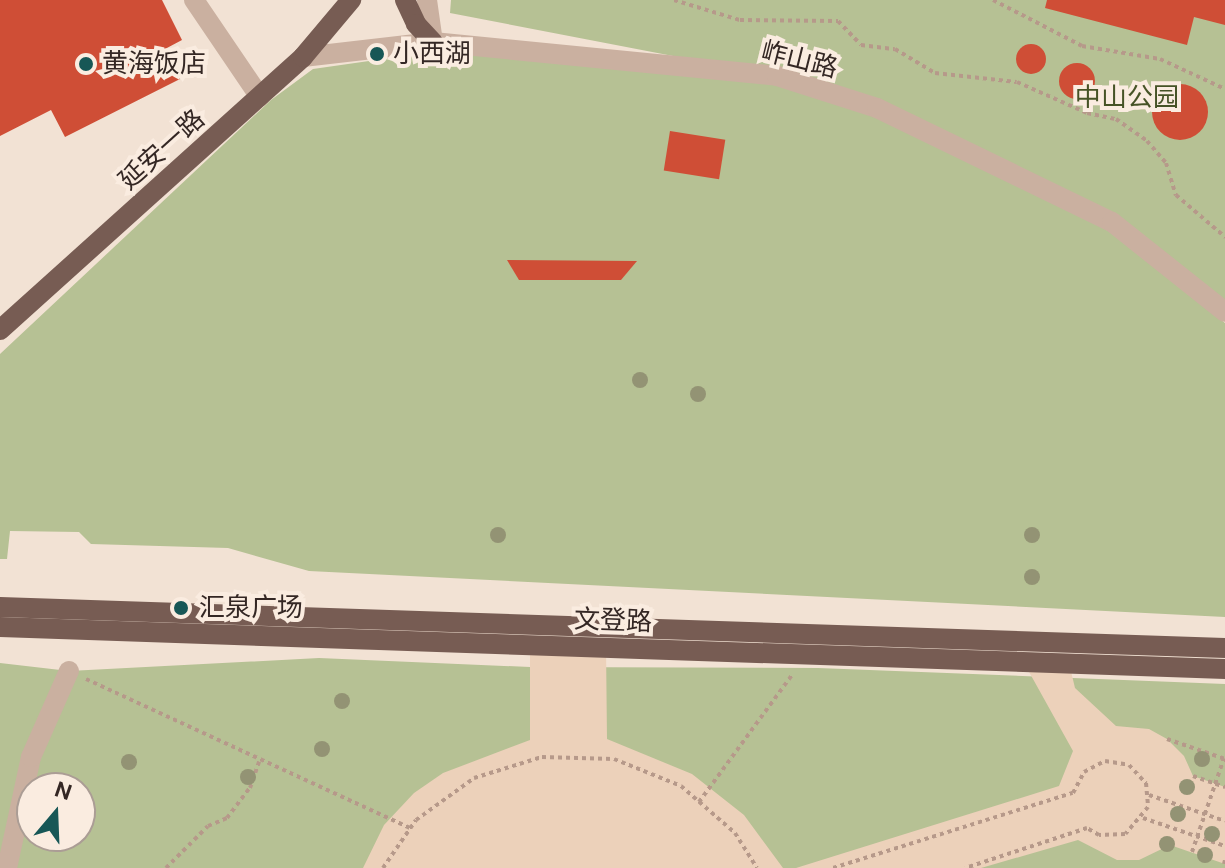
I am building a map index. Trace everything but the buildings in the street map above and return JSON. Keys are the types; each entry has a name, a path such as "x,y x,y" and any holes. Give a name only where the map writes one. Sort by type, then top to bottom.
{"main road":[{"name":"延安一路","path":"0,330 303,57 351,0"},
{"path":"405,0 416,24 433,42"},
{"name":"文登路","path":"0,607 1225,648"},
{"name":"文登路","path":"0,627 1225,669"}],"street":[{"path":"194,0 260,97"},
{"path":"427,0 433,42"},
{"name":"岞山路","path":"303,57 433,42 777,76 877,108 1112,222 1225,312"},
{"path":"7,868 31,757 69,671"}],"path":[{"path":"674,0 740,20 838,21 861,45 895,49 935,73 1017,82 1087,113 1116,119 1147,141 1166,163 1176,195 1225,237"},
{"path":"993,0 1082,46 1160,59 1225,89"},
{"path":"699,802 807,653"},
{"path":"69,671 410,828"},
{"path":"1167,739 1225,758 1192,852"},
{"path":"383,868 410,828 474,778 542,757 614,759 681,786 735,833 757,868"},
{"path":"166,868 208,826 227,818 250,788 259,761"},
{"path":"833,868 1073,793 1084,772 1105,761 1139,773 1149,795 1143,818 1125,834 1099,835 1087,828 965,868"},
{"path":"1193,776 1225,787"},
{"path":"1149,795 1225,821"},
{"path":"1143,818 1225,846"}],"green space":[{"name":"中山公园","path":"451,0 1225,0 1225,310 1112,222 877,108 777,76 450,13"},
{"path":"439,51 777,85 884,119 1108,230 1225,323 1225,617 309,571 228,548 91,544 79,532 10,531 7,559 0,559 0,354 271,100 313,69"},
{"name":"汇泉广场","path":"319,658 530,667 818,668 1225,684 1225,868 0,868 0,663 69,671"}],"shaded area":[{"path":"530,645 606,646 607,739 692,774 744,815 783,868 363,868 384,825 414,793 443,773 530,740"},
{"path":"1023,661 1069,663 1075,688 1116,726 1149,729 1167,739 1184,756 1193,776 1225,787 1225,864 1170,845 1139,860 1117,860 1078,840 981,868 796,868 1059,786 1073,751"}],"place":[{"name":"小西湖","path":"377,54"},
{"name":"黄海饭店","path":"86,64"},
{"name":"汇泉广场","path":"181,608"}]}
